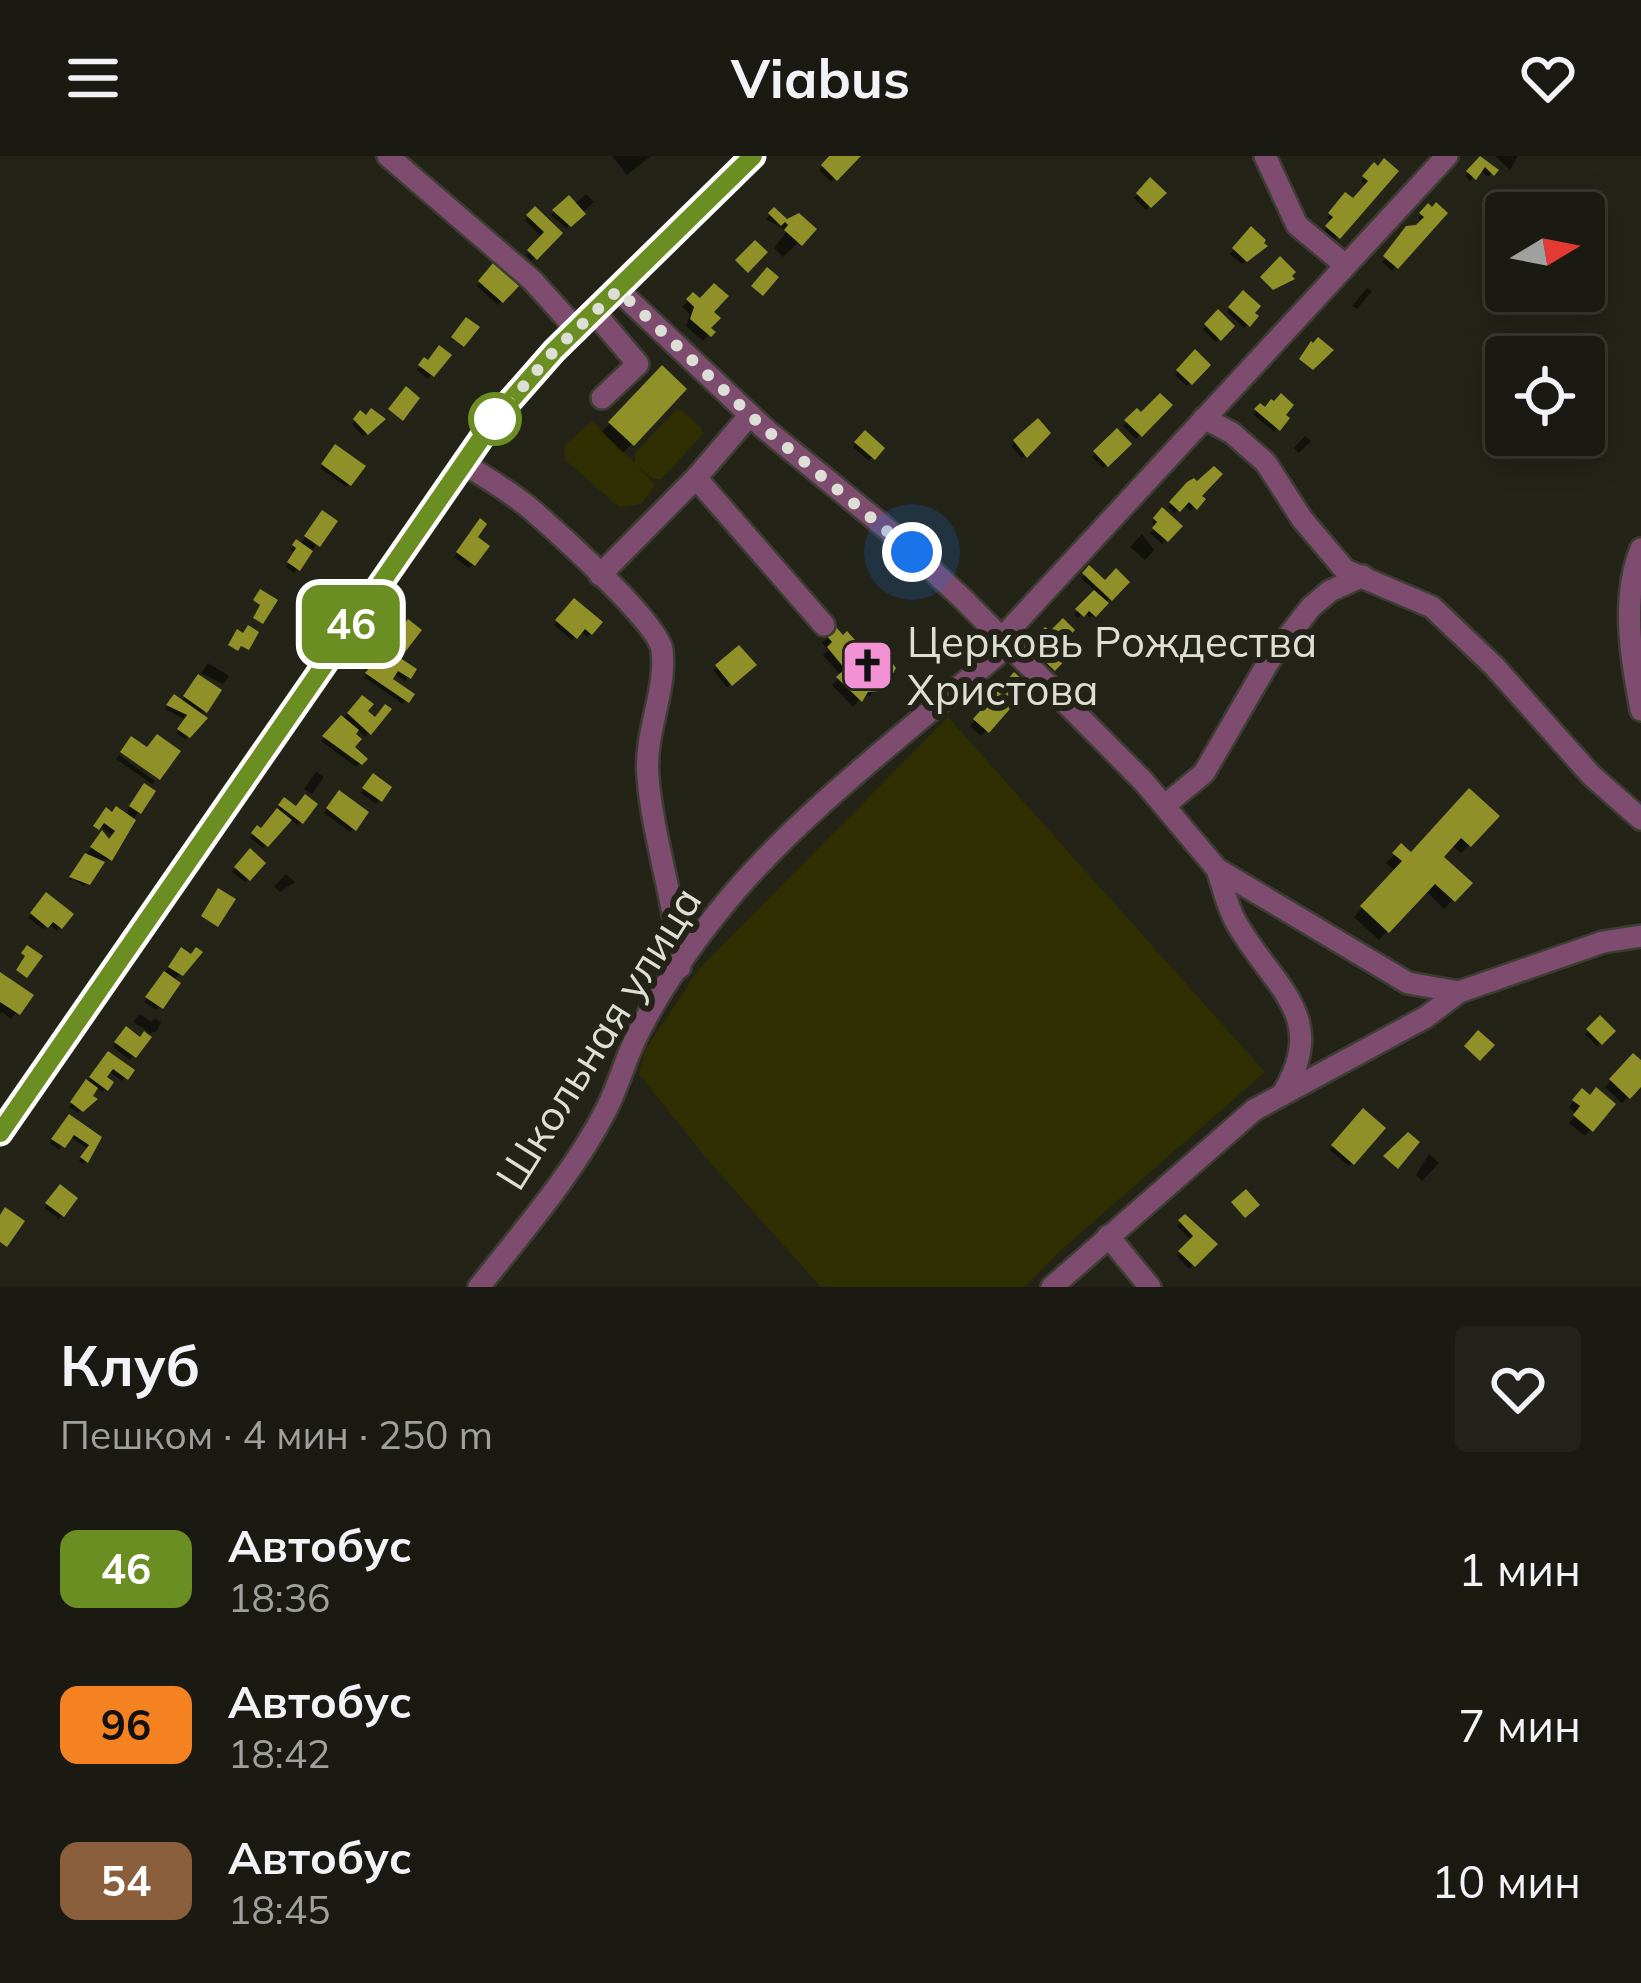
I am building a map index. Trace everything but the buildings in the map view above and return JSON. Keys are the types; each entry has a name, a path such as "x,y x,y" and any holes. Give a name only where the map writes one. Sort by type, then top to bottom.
{"street":[{"path":"388,156 532,280 577,330"},
{"path":"0,1133 496,417 594,312 753,156"},
{"path":"1265,156 1297,225 1345,265"},
{"name":"Школьная улица","path":"478,1287 589,1138 607,1109 642,1026 716,914 758,865 1003,643 1447,156"},
{"path":"618,290 750,416 962,598 1164,806 1217,869 1408,983 1459,992"},
{"path":"594,312 638,364 602,398"},
{"path":"600,575 750,416"},
{"path":"1204,418 1232,433 1266,463 1302,519 1345,570 1432,607 1494,666 1591,775 1641,818"},
{"path":"464,463 530,508 640,615 662,644 662,676 646,746 648,784 669,879 680,967"},
{"path":"696,478 824,625"},
{"path":"1641,549 1629,579 1634,676 1641,710"},
{"path":"1164,806 1204,773 1269,662 1311,607 1330,591 1363,577"},
{"path":"1217,869 1234,920 1301,1025 1299,1066 1282,1095"},
{"path":"1052,1287 1255,1110 1426,1017 1459,992 1604,942 1641,936"},
{"path":"1108,1236 1150,1287"}],"shaded area":[{"path":"676,410 701,428 703,434 661,479 653,479 635,463 635,453"},
{"path":"592,421 655,485 641,504 619,507 565,460 564,446"},
{"path":"948,717 1265,1072 1024,1287 821,1287 712,1165 639,1074 645,1050 699,969"}],"bus line":[{"name":"46","path":"0,1133 496,417 554,351 753,156"}],"place":[{"name":"Церковь Рождества Христова","path":"868,665"}],"route":[{"path":"495,419 554,351 618,290 764,428 912,552"}]}
